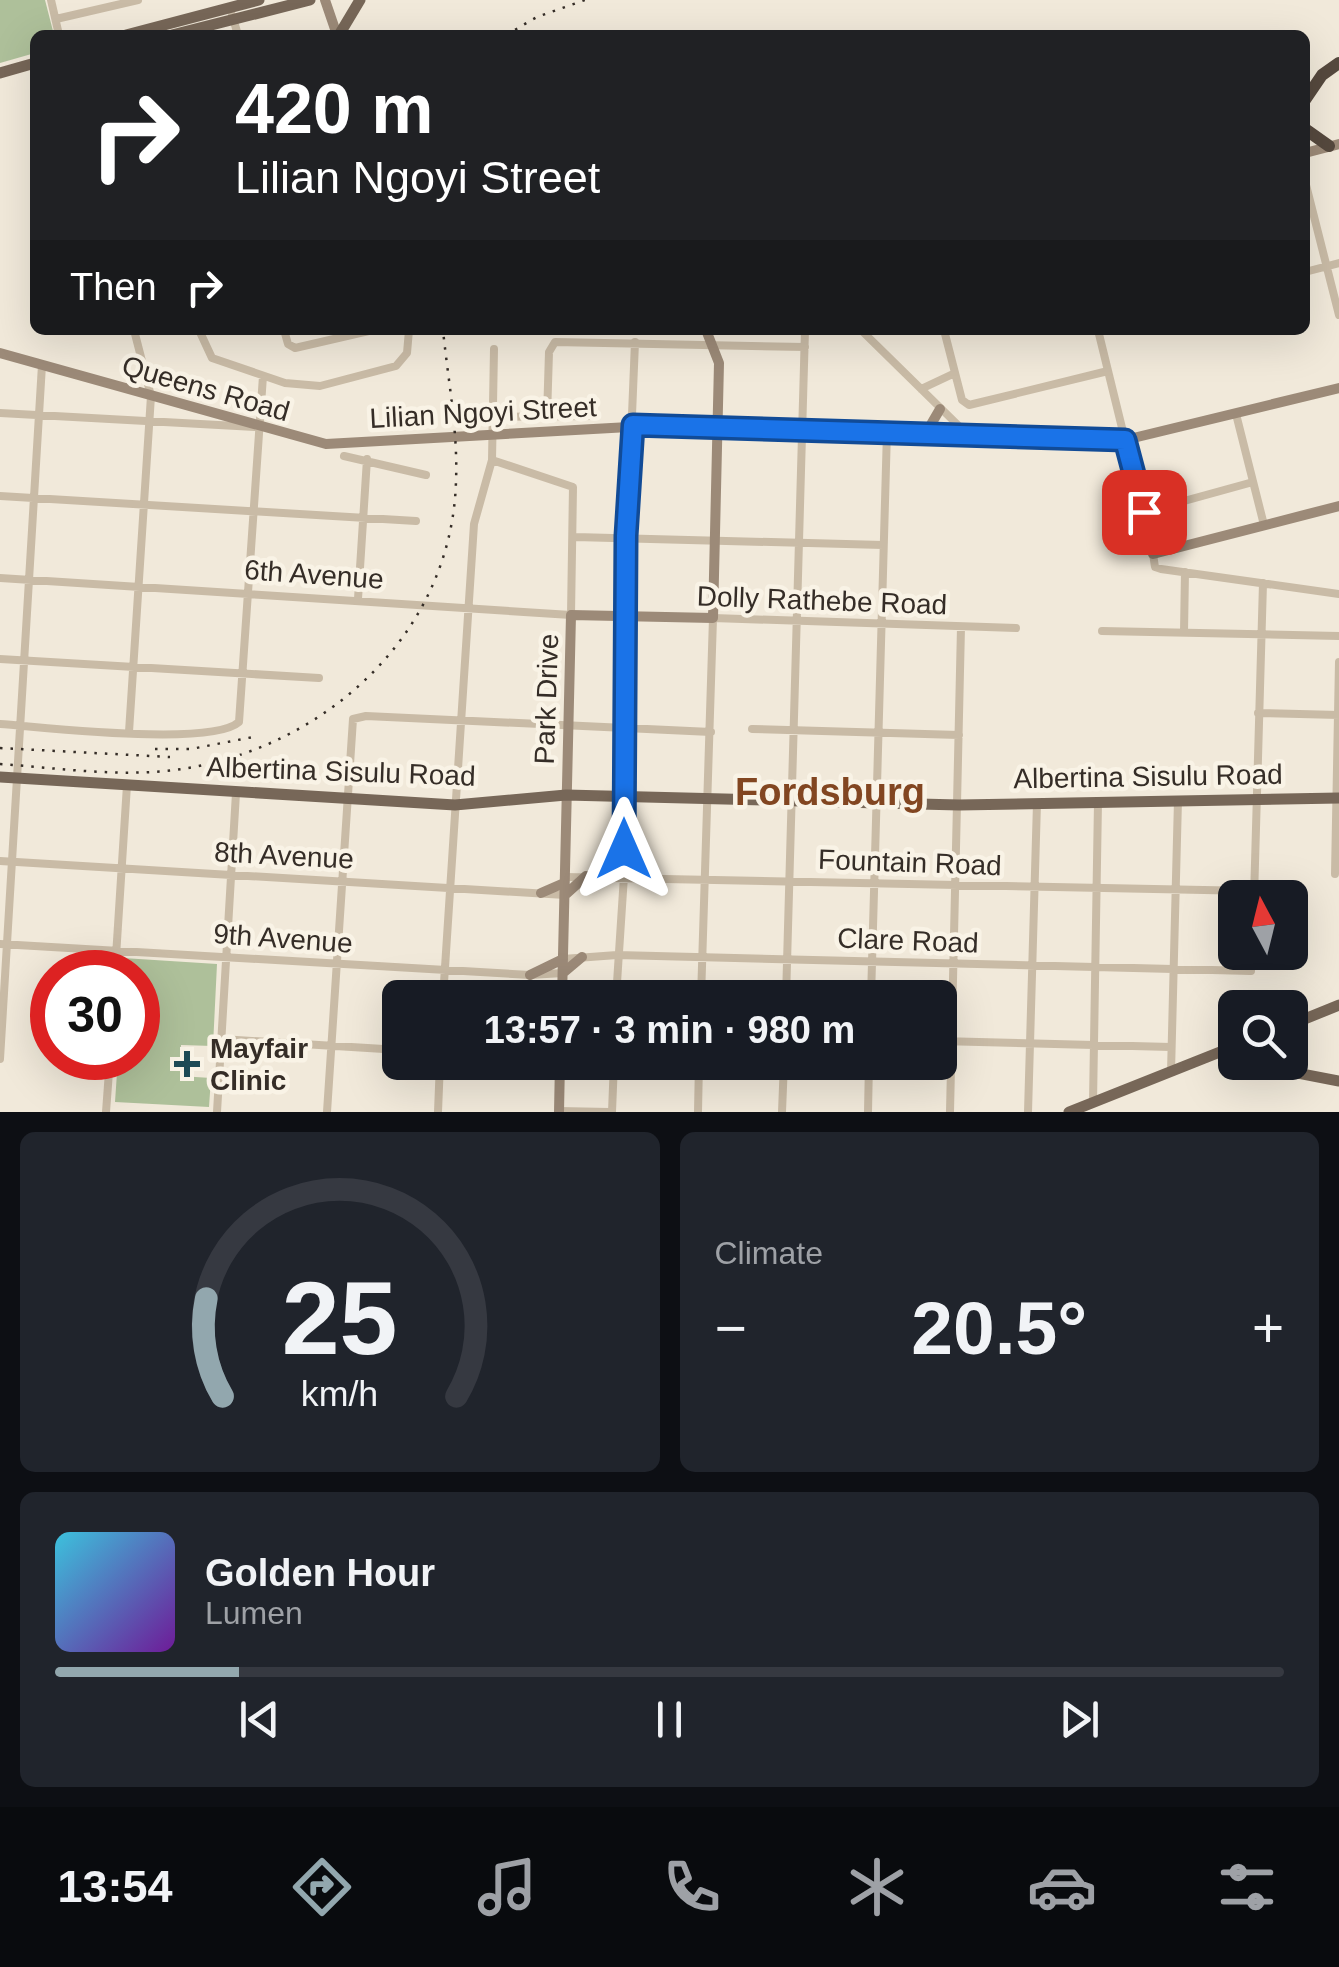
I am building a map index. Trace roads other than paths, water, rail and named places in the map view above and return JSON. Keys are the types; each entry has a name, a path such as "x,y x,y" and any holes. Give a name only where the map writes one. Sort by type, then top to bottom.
{"highway":[{"path":"1310,93 1322,75 1339,63"},
{"path":"1310,132 1334,145"}],"main road":[{"path":"186,30 259,0"},
{"path":"150,30 310,0"},
{"path":"341,30 360,0"},
{"path":"0,76 30,64"},
{"path":"0,76 30,72"},
{"name":"Albertina Sisulu Road","path":"0,776 18,772 236,793 454,805 566,795 959,805 1337,798"},
{"path":"1308,1017 1339,1006"},
{"path":"1074,1111 1218,1053"},
{"path":"1210,1056 1218,1058"},
{"path":"1308,1076 1339,1082"}],"street":[{"path":"51,0 58,30"},
{"path":"56,19 134,0"},
{"path":"325,0 336,30"},
{"path":"232,13 237,30"},
{"path":"1310,201 1339,316"},
{"path":"1310,271 1339,263"},
{"path":"129,732 151,396 135,335"},
{"path":"201,335 212,358 263,376 320,386 388,369 407,354 409,335"},
{"path":"285,335 288,344 296,348 352,335"},
{"path":"701,980 710,797 720,363 709,335"},
{"path":"786,980 805,335"},
{"path":"866,335 968,436"},
{"path":"945,335 962,400 969,405 1108,371"},
{"path":"1099,335 1155,567 1339,594"},
{"path":"547,417 548,352 555,342 805,348"},
{"path":"616,980 624,876 626,536 635,342"},
{"path":"445,980 474,524 492,460 494,348"},
{"name":"Queens Road","path":"0,353 308,441 343,443"},
{"path":"0,1059 42,365"},
{"path":"920,389 955,373"},
{"path":"0,724 20,730 199,733 232,728 239,722 263,376"},
{"name":"Lilian Ngoyi Street","path":"343,443 590,422 1125,440 1339,388"},
{"path":"926,433 940,409"},
{"path":"0,413 259,427"},
{"path":"1236,414 1264,525"},
{"path":"493,417 590,422"},
{"path":"872,980 887,431"},
{"path":"344,456 426,475"},
{"path":"358,599 367,459"},
{"name":"Park Drive","path":"492,460 571,484 574,537 563,980"},
{"path":"1144,512 1253,482"},
{"path":"0,496 416,520"},
{"path":"1152,554 1339,506"},
{"path":"574,537 882,545"},
{"path":"1184,632 1185,572"},
{"name":"6th Avenue","path":"0,578 626,616"},
{"path":"1254,880 1263,583"},
{"name":"Dolly Rathebe Road","path":"626,616 1016,628"},
{"path":"953,980 960,627"},
{"path":"1102,631 1339,636"},
{"path":"0,659 319,678"},
{"path":"1335,874 1339,662"},
{"path":"1258,714 1338,715"},
{"path":"327,1112 354,719 366,716 710,732"},
{"path":"752,730 959,735"},
{"path":"116,950 126,784"},
{"path":"218,1112 236,793"},
{"path":"1171,1072 1178,800"},
{"path":"1093,1103 1098,802"},
{"path":"1028,1112 1037,803"},
{"name":"8th Avenue","path":"0,861 541,893"},
{"path":"541,893 586,876"},
{"name":"Fountain Road","path":"565,885 586,876 624,876 1218,892"},
{"name":"9th Avenue","path":"4,944 116,950"},
{"name":"9th Avenue","path":"160,952 530,975 563,973"},
{"path":"563,973 582,956"},
{"name":"Clare Road","path":"563,959 702,956 1218,970"},
{"path":"530,975 563,959"},
{"path":"221,1039 382,1049"},
{"path":"957,1041 1171,1047"},
{"path":"106,1112 108,1080"},
{"path":"438,1112 439,1080"},
{"path":"560,1080 559,1111 611,1112 613,1080"},
{"path":"698,1112 699,1080"},
{"path":"782,1112 783,1080"},
{"path":"868,1112 869,1080"},
{"path":"950,1080 950,1112"}],"railway":[{"path":"515,30 537,17 585,0"},
{"path":"0,764 137,773 182,769 235,757 285,736 331,708 372,674 406,633 432,587 449,536 456,462 444,335"},
{"path":"155,749 191,749 253,737"},
{"path":"0,748 170,757"}],"place":[{"name":"Mayfair Clinic","path":"187,1064"}],"district":[{"name":"Fordsburg","path":"830,792"}]}
